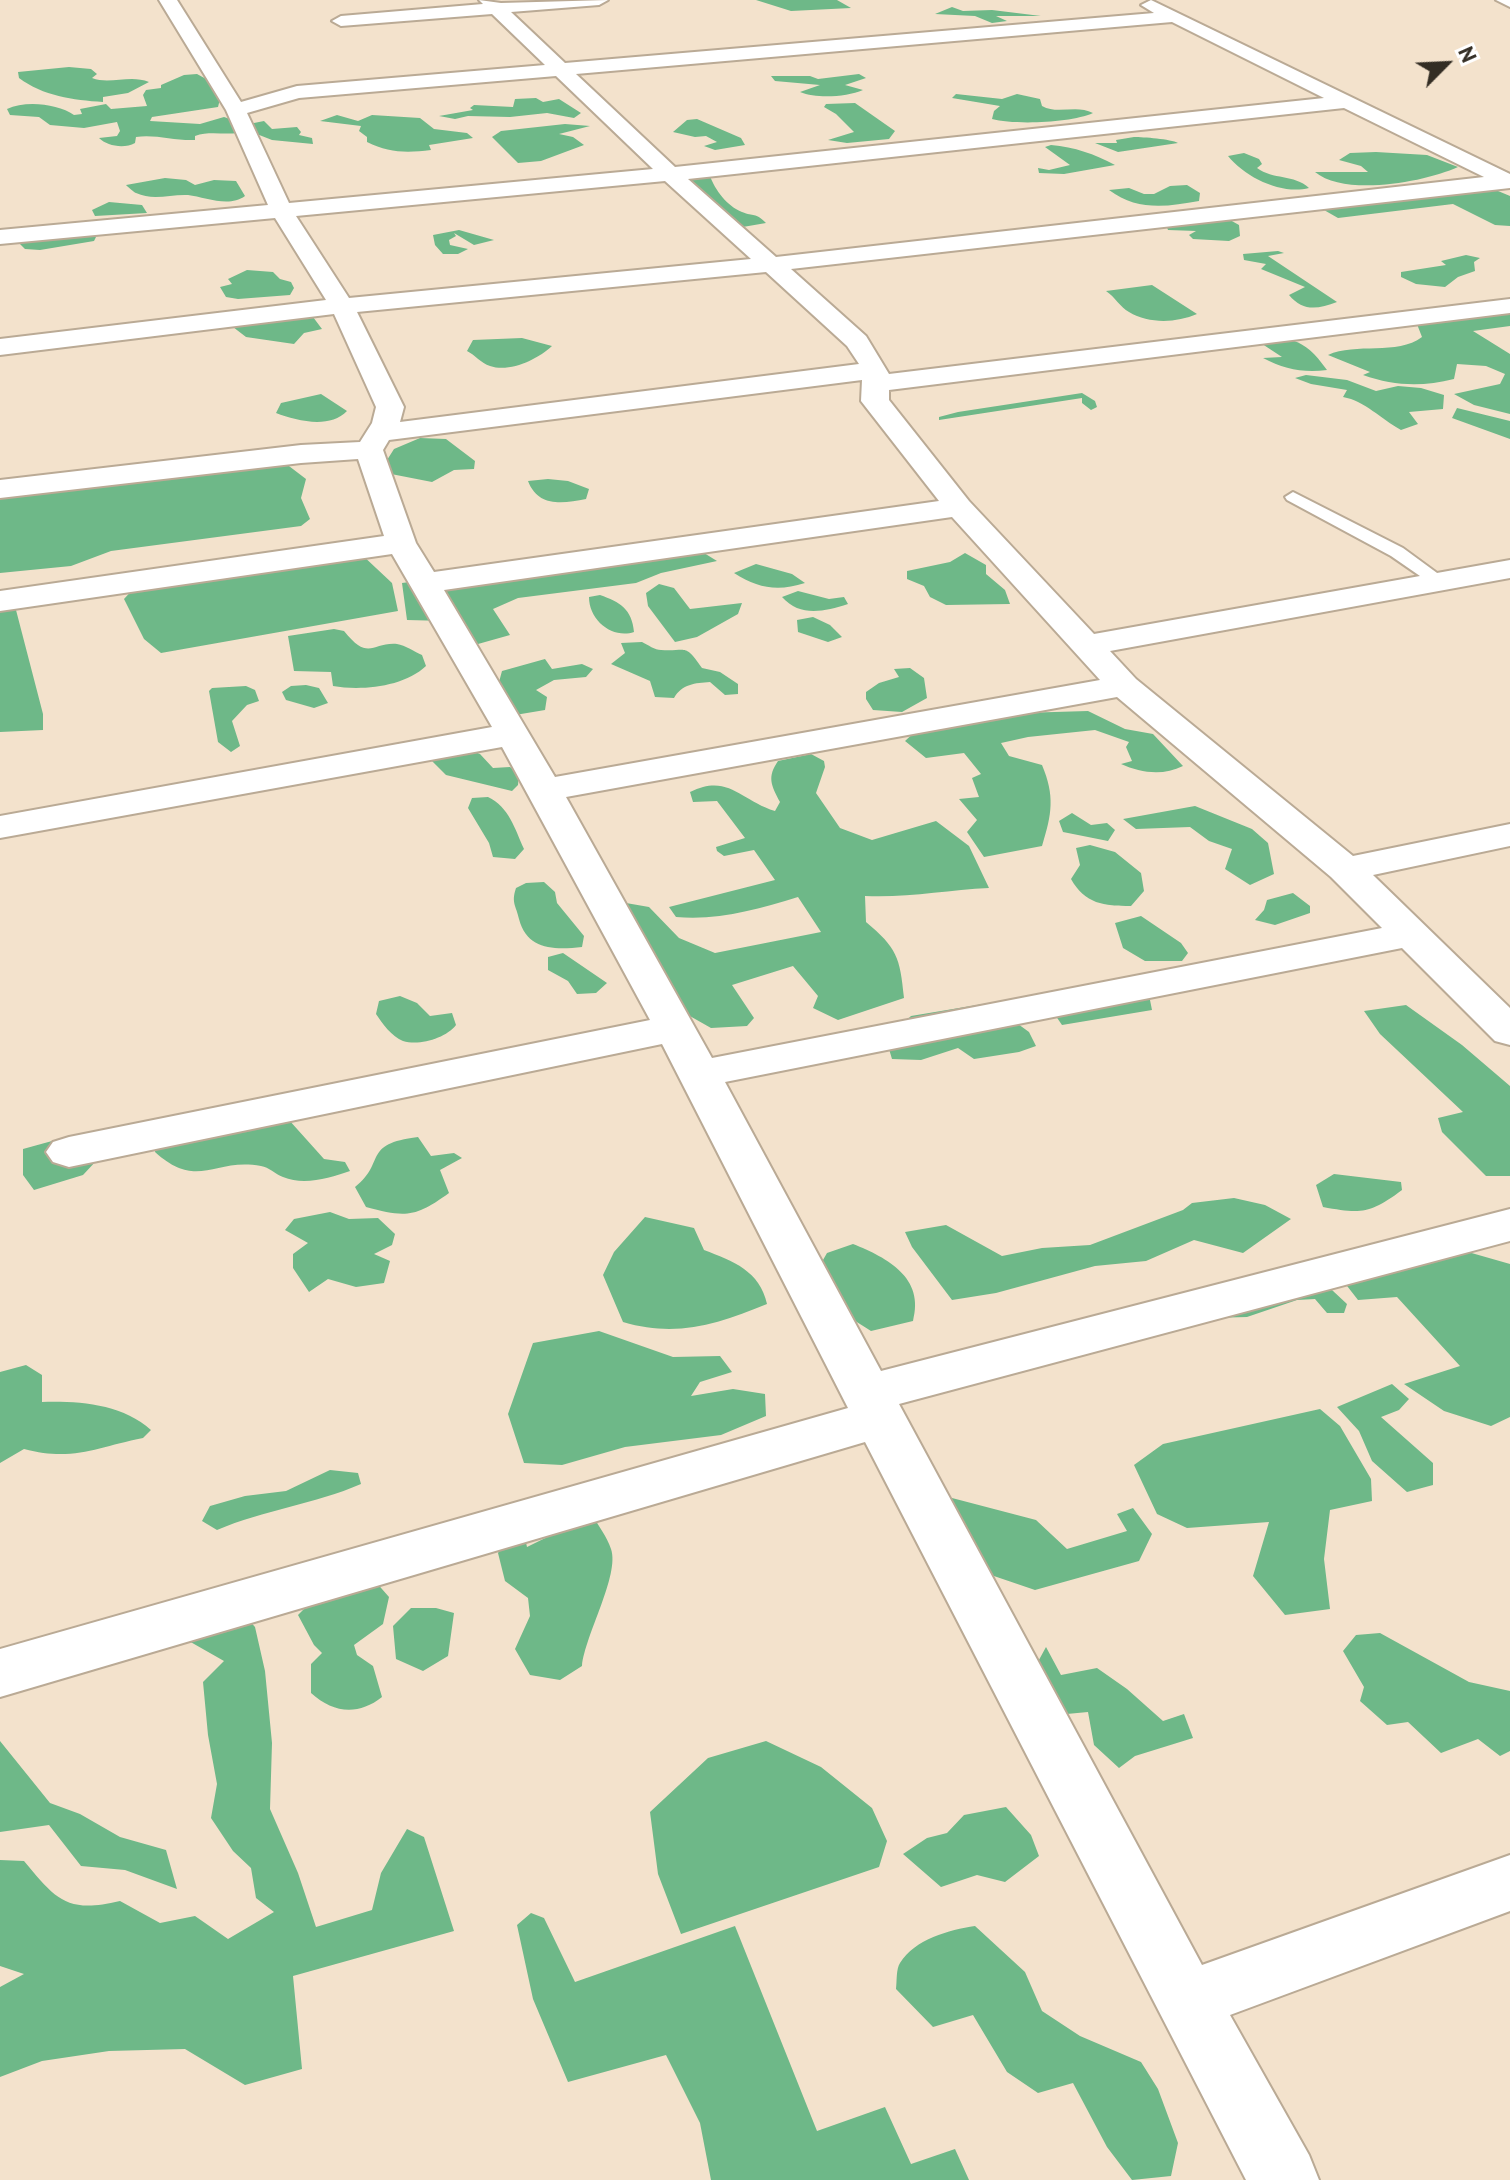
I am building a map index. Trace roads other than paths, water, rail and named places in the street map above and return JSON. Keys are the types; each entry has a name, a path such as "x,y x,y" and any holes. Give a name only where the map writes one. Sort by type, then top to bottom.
{"street":[{"path":"168,0 236,110 280,208 342,306 390,407 386,423 374,442 412,563 513,734 675,1028 1186,2001 1284,2180"},
{"path":"341,21 492,4 599,0"},
{"path":"1140,0 1510,182"},
{"path":"492,4 670,174 857,341 875,377 875,401 959,507 1124,686 1345,869 1510,1032"},
{"path":"236,110 297,92 1174,17"},
{"path":"0,237 280,208 670,174 1345,102"},
{"path":"0,347 342,306 773,264 1510,182"},
{"path":"0,489 301,454 875,377 1510,306"},
{"path":"0,601 959,507"},
{"path":"1089,645 1510,569"},
{"path":"544,790 1124,686"},
{"path":"0,827 513,734"},
{"path":"1345,869 1510,835"},
{"path":"697,1074 1411,934"},
{"path":"69,1152 675,1028"},
{"path":"0,1673 874,1406 1510,1225"},
{"path":"1186,2001 1510,1883"}],"lane":[{"path":"1293,497 1397,552 1439,581"}]}
